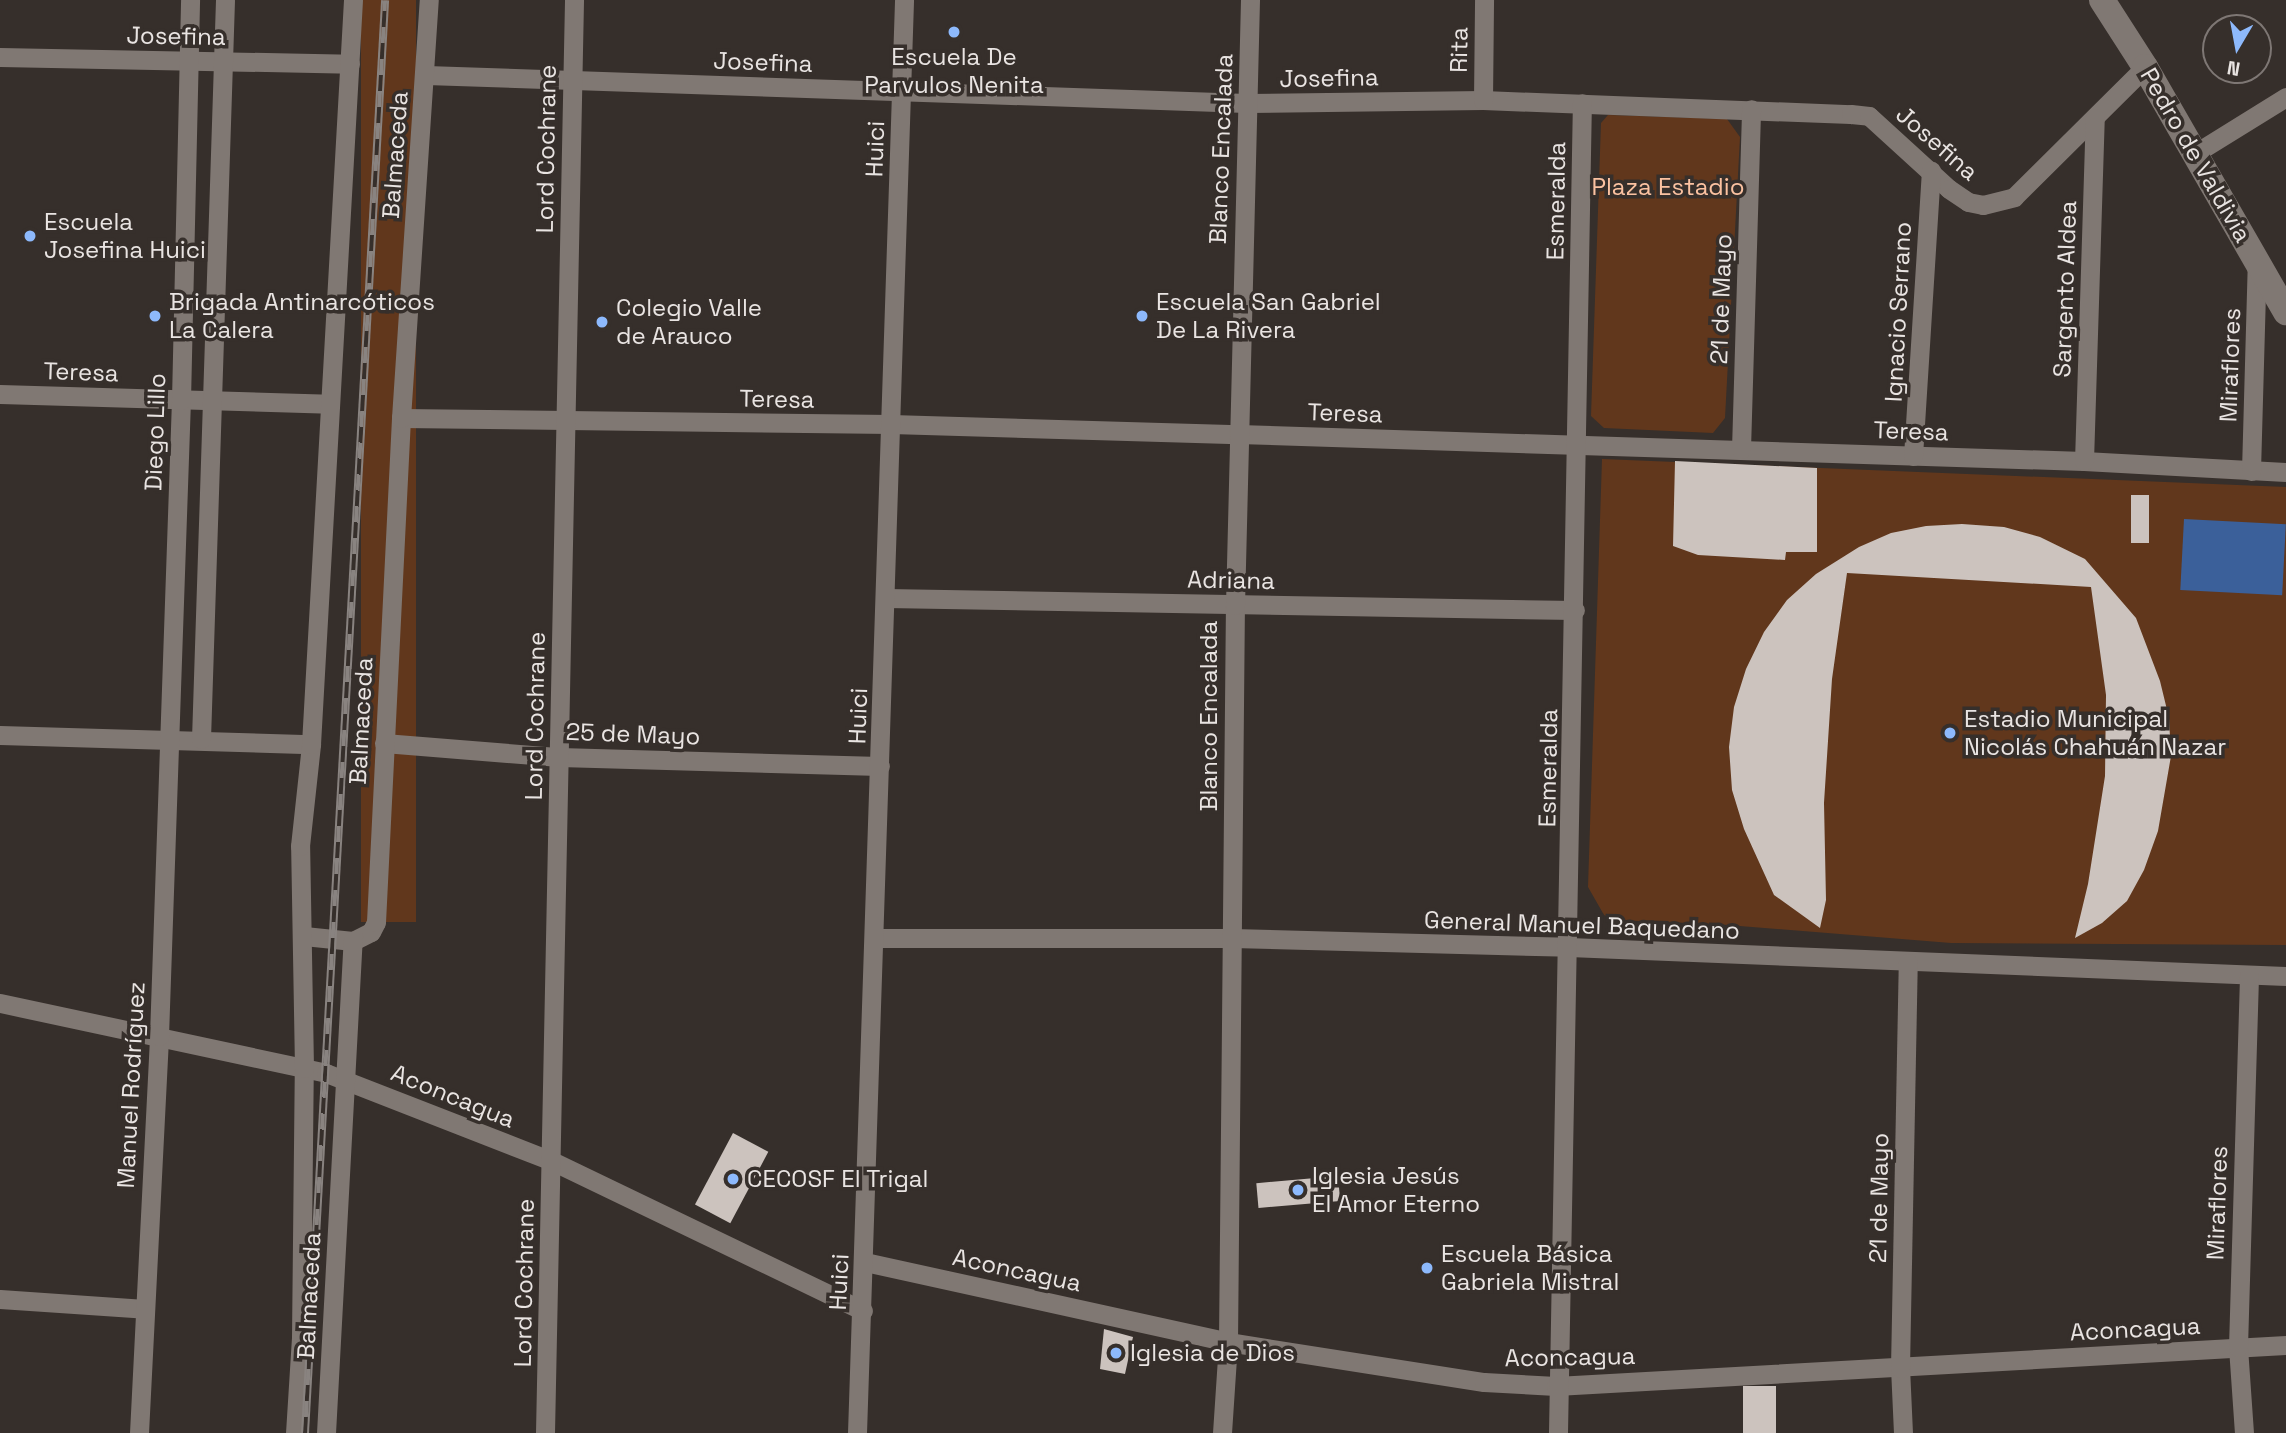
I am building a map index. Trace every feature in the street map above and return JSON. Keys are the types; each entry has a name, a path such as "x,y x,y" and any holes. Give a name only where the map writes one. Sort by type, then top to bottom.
{"street":[{"name":"Diego Lillo","path":"169,740 181,400 190,0"},
{"path":"201,739 225,0"},
{"name":"Balmaceda","path":"295,1433 301,1337 304,936 300,846 311,744 353,0"},
{"name":"Balmaceda","path":"326,1433 353,941 371,932 376,922 401,418 429,0"},
{"name":"Lord Cochrane","path":"545,1433 574,0"},
{"name":"Huici","path":"857,1433 865,1262 904,0"},
{"name":"Blanco Encalada","path":"1222,1433 1228,1342 1235,605 1250,0"},
{"name":"Rita","path":"1483,100 1484,0"},
{"name":"Pedro de Valdivia","path":"2102,0 2145,67 2284,305"},
{"name":"Josefina","path":"0,57 350,64"},
{"name":"Josefina","path":"426,75 1247,103 1483,100 1751,109 1869,116 1968,202 1983,205 2014,197 2145,67"},
{"path":"2194,154 2286,97"},
{"name":"Esmeralda","path":"1558,1433 1556,1386 1569,947 1582,103"},
{"name":"21 de Mayo","path":"1741,449 1751,109"},
{"name":"Sargento Aldea","path":"2084,461 2095,118"},
{"name":"Ignacio Serrano","path":"1913,456 1931,171"},
{"name":"Miraflores","path":"2251,471 2257,261"},
{"name":"Teresa","path":"0,394 329,404"},
{"name":"Teresa","path":"401,418 891,424 1741,449 2084,461 2286,472"},
{"name":"Adriana","path":"886,598 1575,610"},
{"path":"0,735 311,744"},
{"name":"Manuel Rodríguez","path":"139,1433 159,1037 169,740"},
{"name":"25 de Mayo","path":"384,743 559,757 880,766"},
{"path":"304,936 353,941"},
{"name":"General Manuel Baquedano","path":"875,937 1232,938 1569,947 1908,963 2286,976"},
{"name":"21 de Mayo","path":"1903,1433 1900,1368 1908,963"},
{"name":"Miraflores","path":"2244,1433 2238,1347 2249,975"},
{"name":"Aconcagua","path":"0,1003 344,1079 552,1161 863,1311"},
{"name":"Aconcagua","path":"865,1262 1228,1342 1484,1382 1556,1386 2286,1345"},
{"path":"0,1299 145,1309"}],"green space":[{"path":"361,0 416,0 416,922 361,922"},
{"name":"Plaza Estadio","path":"1608,115 1727,119 1740,137 1725,418 1713,433 1604,428 1591,416 1601,123"},
{"name":"Estadio Municipal Nicolás Chahuán Nazar","path":"1602,459 2286,487 2286,945 1951,943 1715,924 1614,920 1604,915 1588,887"}],"water":[{"path":"2184,519 2286,524 2282,595 2180,590"}],"building":[{"path":"1675,461 1817,468 1817,552 1786,552 1785,560 1698,555 1673,546"},
{"path":"2131,495 2149,495 2149,543 2131,543"},
{"path":"1962,524 2004,527 2040,537 2085,559 2136,618 2160,681 2169,718 2171,756 2158,831 2144,870 2127,901 2102,923 2075,938 2088,884 2105,776 2106,695 2091,587 1847,573 1832,679 1824,803 1826,900 1820,928 1774,895 1744,829 1732,790 1729,747 1734,707 1746,669 1764,632 1787,600 1816,574 1859,547 1891,533 1926,526"},
{"name":"CECOSF El Trigal","path":"733,1133 768,1152 730,1223 695,1205"},
{"name":"Iglesia Jesús El Amor Eterno","path":"1338,1176 1340,1201 1258,1208 1256,1183"},
{"name":"Iglesia de Dios","path":"1104,1329 1133,1337 1125,1374 1100,1369"},
{"path":"1743,1386 1776,1386 1776,1433 1743,1433"}],"railway":[{"path":"305,1433 385,0"}],"place":[{"name":"Escuela De Parvulos Nenita","path":"954,32"},
{"name":"Escuela Josefina Huici","path":"30,236"},
{"name":"Brigada Antinarcóticos La Calera","path":"155,316"},
{"name":"Escuela San Gabriel De La Rivera","path":"1142,316"},
{"name":"Colegio Valle de Arauco","path":"602,322"},
{"name":"Estadio Municipal Nicolás Chahuán Nazar","path":"1950,733"},
{"name":"CECOSF El Trigal","path":"733,1179"},
{"name":"Iglesia Jesús El Amor Eterno","path":"1298,1190"},
{"name":"Escuela Básica Gabriela Mistral","path":"1427,1268"},
{"name":"Iglesia de Dios","path":"1116,1353"}]}
